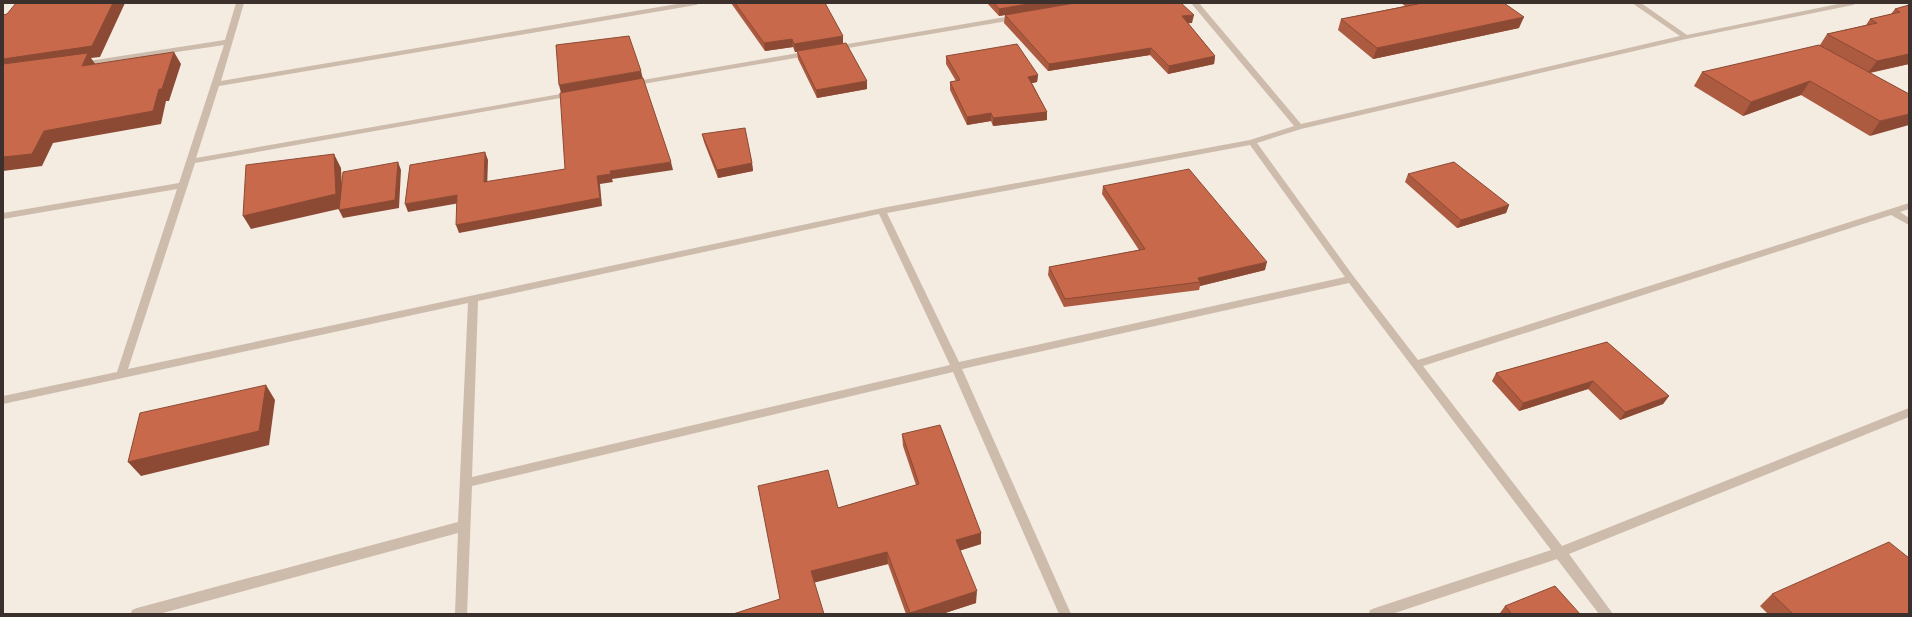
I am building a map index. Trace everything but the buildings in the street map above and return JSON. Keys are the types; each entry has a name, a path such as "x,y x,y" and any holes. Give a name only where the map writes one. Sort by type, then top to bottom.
{"street":[{"path":"121,375 184,185 240,3"},
{"path":"216,84 696,3"},
{"path":"1195,3 1299,127"},
{"path":"1636,3 1686,36"},
{"path":"3,400 882,211 1252,142 1299,127 1686,36 1853,3"},
{"path":"624,85 1025,15"},
{"path":"73,65 228,42"},
{"path":"191,160 577,93"},
{"path":"1252,142 1351,279 1417,364 1558,553 1607,614"},
{"path":"3,216 184,185"},
{"path":"1417,364 1909,206"},
{"path":"882,211 956,367 1065,614"},
{"path":"1893,212 1909,222"},
{"path":"465,483 956,367 1351,279"},
{"path":"461,614 473,299"},
{"path":"1374,614 1558,553 1909,412"},
{"path":"137,614 464,526"}]}
